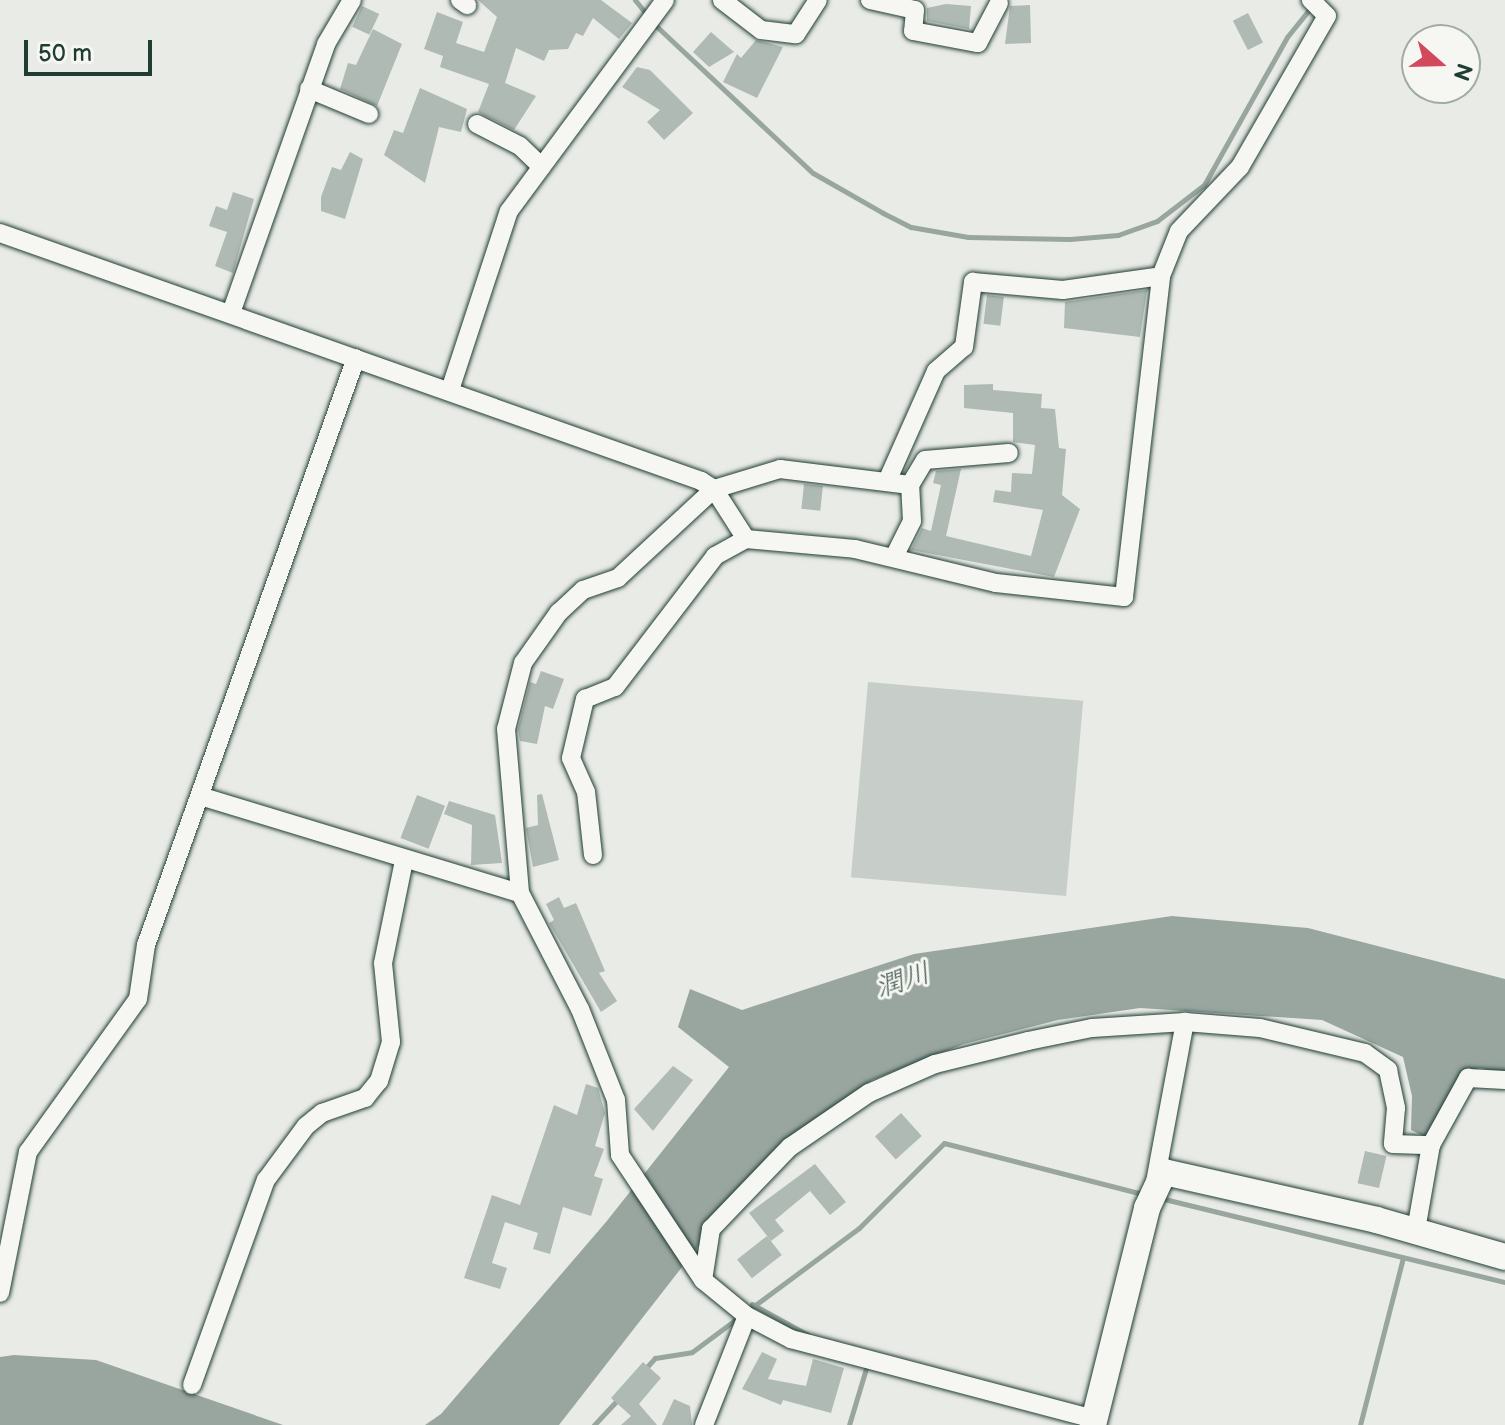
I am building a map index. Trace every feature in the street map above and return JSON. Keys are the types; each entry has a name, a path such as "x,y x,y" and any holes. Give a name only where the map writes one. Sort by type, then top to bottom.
{"street":[{"path":"231,313 309,89 352,0"},
{"path":"722,0 761,30 796,34 818,0"},
{"path":"870,0 915,10 913,31 978,43 999,3"},
{"path":"450,390 509,211 586,114 645,21 663,2"},
{"path":"593,855 586,792 571,758 585,699 615,687 715,556 746,539 894,557 996,583 1124,597 1161,276 1179,231 1249,154 1327,16 1317,6"},
{"path":"309,89 369,114"},
{"path":"477,124 520,146 542,167"},
{"path":"0,233 450,390 714,489 746,539"},
{"path":"888,479 936,371 964,347 973,282 1063,290 1161,276"},
{"path":"0,1293 8,1228 28,1152 138,999 146,945 356,358"},
{"path":"894,557 913,514 910,485 930,456 1009,453"},
{"path":"910,485 888,479 780,469 714,489 618,578 583,590 523,663 511,702 505,754 520,893 606,1073 616,1100 620,1155 703,1280 747,1316 855,1360 1093,1422 1155,1182 1185,1022"},
{"path":"200,796 404,861 520,893"},
{"path":"192,1385 266,1180 306,1126 322,1113 365,1098 379,1081 391,1042 383,963 404,861"},
{"path":"703,1280 711,1229 790,1147 869,1093 935,1064 1092,1028 1185,1022 1260,1028 1365,1053 1388,1070 1396,1108 1393,1144 1431,1145"},
{"path":"1406,1228 1431,1145 1468,1078 1505,1080"},
{"path":"1155,1182 1159,1174 1171,1173 1406,1228 1505,1257"},
{"path":"704,1425 747,1316"}],"shaded area":[{"path":"868,682 1083,701 1066,896 851,877"}],"water":[{"name":"潤川","path":"1172,916 1308,928 1505,979 1505,1074 1480,1068 1466,1072 1428,1138 1411,1130 1412,1096 1403,1057 1322,1020 1140,1008 1058,1020 964,1044 872,1080 770,1154 559,1425 425,1425 441,1414 606,1222 729,1067 678,1027 690,989 742,1010 914,954"},
{"path":"14,1355 96,1360 283,1425 0,1425 0,1357"}],"building":[{"path":"478,0 601,0 632,23 619,39 593,18 583,36 576,33 568,49 549,50 544,61 516,48 505,83 536,96 514,130 478,112 489,84 440,67 443,56 424,49 437,12 463,22 456,43 484,52 497,17"},
{"path":"946,4 971,6 969,29 927,21 927,8"},
{"path":"1030,5 1031,43 1005,44 1010,6"},
{"path":"362,6 379,14 369,35 352,27"},
{"path":"1248,13 1263,42 1248,50 1233,21"},
{"path":"373,29 402,44 377,106 340,89 348,63 356,65"},
{"path":"711,32 734,52 709,67 693,52"},
{"path":"756,40 783,47 757,98 723,82 737,54 741,58"},
{"path":"637,67 650,70 693,113 664,140 647,122 660,110 622,87"},
{"path":"420,88 467,109 461,132 439,127 425,183 384,155 394,130 403,133"},
{"path":"350,152 363,159 345,219 321,211 321,197 332,167 341,170"},
{"path":"233,192 254,199 233,273 215,266 227,232 209,226 216,206 227,210"},
{"path":"1147,290 1140,337 1064,328 1065,302"},
{"path":"987,295 1004,297 1000,326 983,324"},
{"path":"993,384 993,390 1042,394 1041,408 1055,409 1059,448 1066,449 1062,495 1080,509 1054,577 911,550 922,528 931,531 941,485 933,483 936,471 961,469 946,536 1031,556 1043,510 993,502 995,490 1011,492 1012,473 1032,474 1035,445 1013,442 1013,413 964,408 964,385"},
{"path":"804,484 823,486 820,511 801,509"},
{"path":"541,671 564,679 553,709 545,706 537,744 520,741 518,729 530,682 536,684"},
{"path":"542,794 559,860 533,867 526,828 538,825 537,795"},
{"path":"417,795 445,806 429,849 401,838"},
{"path":"449,801 495,815 502,863 471,865 472,825 444,814"},
{"path":"559,897 564,908 576,903 605,971 599,973 617,1001 601,1012 549,923 554,920 546,904"},
{"path":"673,1066 693,1080 653,1131 634,1109"},
{"path":"586,1084 598,1088 605,1113 595,1146 604,1149 594,1176 603,1179 591,1216 563,1207 550,1254 533,1249 538,1233 505,1222 492,1263 507,1268 500,1289 464,1278 492,1195 520,1205 554,1105 577,1115"},
{"path":"901,1113 922,1136 896,1159 875,1136"},
{"path":"1365,1151 1386,1156 1379,1188 1358,1183"},
{"path":"815,1164 846,1202 830,1215 810,1191 775,1220 784,1231 771,1241 749,1213"},
{"path":"767,1236 782,1255 752,1278 737,1259"},
{"path":"762,1352 777,1359 768,1379 806,1386 813,1359 844,1368 831,1413 783,1400 781,1405 742,1389"},
{"path":"643,1362 661,1378 639,1404 657,1425 621,1425 631,1416 611,1398"},
{"path":"674,1399 690,1406 692,1425 662,1425"}],"waterway":[{"path":"635,0 647,15"},
{"path":"653,23 813,173 883,213 911,227 968,237 1070,239 1118,235 1157,221 1204,185 1287,37 1312,6"},
{"path":"645,1369 655,1358 692,1352 859,1228 944,1143 1147,1195"},
{"path":"1160,1198 1505,1282"},
{"path":"1360,1425 1403,1258"},
{"path":"752,1304 808,1335"},
{"path":"849,1425 867,1365"},
{"path":"594,1425 620,1397"}]}
